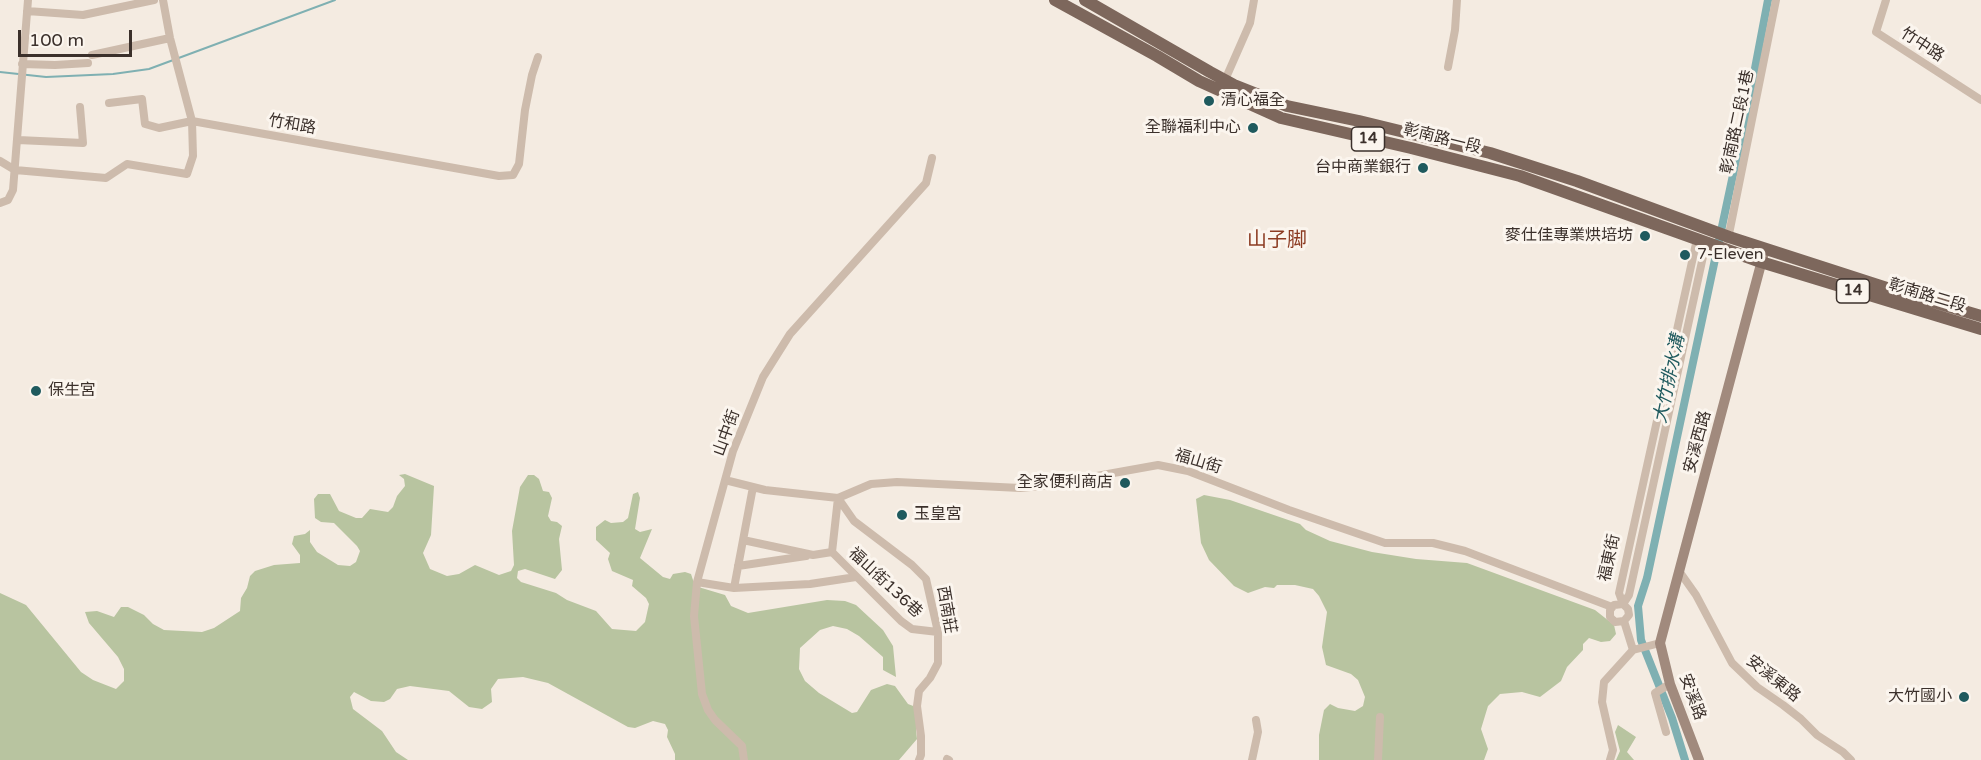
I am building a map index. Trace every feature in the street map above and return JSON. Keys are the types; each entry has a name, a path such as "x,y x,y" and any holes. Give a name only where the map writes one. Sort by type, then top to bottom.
{"main road":[{"name":"彰南路一段","path":"1055,0 1158,56 1198,81 1281,118 1520,176 1701,241"},
{"name":"彰南路一段","path":"1085,0 1225,80 1287,106 1490,153 1577,181 1706,229"},
{"path":"1701,241 1706,229"},
{"name":"14","path":"1706,229 1729,237"},
{"name":"彰南路二段","path":"1729,237 1981,316"},
{"name":"14","path":"1701,241 1726,250"},
{"name":"彰南路二段","path":"1726,250 1981,329"}],"street":[{"path":"0,203 8,200 14,190 28,0"},
{"path":"27,11 83,15 154,0"},
{"path":"0,161 15,170 106,178 126,164 187,174 193,156 192,121 170,38 163,0"},
{"path":"1225,80 1250,23 1254,0"},
{"path":"1449,68 1457,0"},
{"name":"彰南路二段1巷","path":"1726,250 1776,0"},
{"name":"竹中路","path":"1886,0 1876,32 1981,100"},
{"path":"22,71 90,59 170,38"},
{"name":"竹和路","path":"192,121 499,176 513,175 519,164 525,110 538,57"},
{"path":"109,103 142,99 145,124 159,128 192,121"},
{"path":"18,140 83,142 80,107"},
{"name":"山中街","path":"744,760 742,746 715,720 702,694 694,616 697,582 733,451 763,377 790,334 926,183 932,159"},
{"name":"福東街","path":"1623,604 1619,593 1681,311 1701,241"},
{"name":"福東街","path":"1623,604 1629,595 1691,313 1697,284 1701,241"},
{"name":"安溪西路","path":"1660,643 1765,249"},
{"path":"1688,282 1697,284"},
{"path":"1681,311 1691,313"},
{"path":"1670,361 1680,364"},
{"path":"1657,423 1666,425"},
{"name":"福山街","path":"725,480 765,490 838,498 871,484 897,482 1020,488 1158,465 1188,471 1385,543 1433,543 1465,551 1612,607 1610,613 1612,620 1618,623 1628,618 1629,612 1623,604"},
{"path":"734,588 753,487"},
{"name":"福山街136巷","path":"838,498 832,552 912,629 939,632"},
{"name":"西南莊","path":"838,498 854,521 912,565 926,579 939,632 938,663 930,678 919,691 917,706 921,736 919,760"},
{"path":"743,540 813,555"},
{"path":"738,566 832,552"},
{"name":"安溪東路","path":"1679,571 1696,595 1732,663 1757,687 1802,719 1816,735 1843,752 1851,760"},
{"path":"697,582 734,588 810,584 856,577"},
{"path":"1612,607 1623,604"},
{"name":"福山街","path":"1624,621 1633,650"},
{"path":"1610,760 1613,750 1602,702 1604,682 1633,650 1660,643"},
{"name":"安溪路","path":"1660,643 1669,685 1699,760"},
{"path":"1666,732 1655,693 1669,685"},
{"path":"1378,760 1380,717"},
{"path":"1252,760 1258,732 1256,720"}],"green space":[{"path":"405,474 434,486 431,535 423,553 430,569 447,576 459,574 475,565 499,575 511,571 514,565 512,531 520,487 528,475 534,475 539,479 543,491 549,492 552,498 548,516 551,521 562,526 559,539 562,570 555,579 525,569 518,571 517,578 521,582 556,593 567,600 596,611 612,629 636,631 645,622 649,604 646,598 632,586 633,580 612,571 608,559 610,553 596,540 596,527 605,520 611,523 623,522 628,518 633,494 638,492 640,498 635,529 640,532 652,529 640,558 663,577 670,579 673,574 685,572 691,574 695,586 725,595 731,606 748,613 827,600 845,601 856,605 883,630 893,646 896,677 883,670 883,657 859,636 847,629 833,626 820,630 800,648 799,669 805,681 819,693 852,713 857,712 871,690 887,684 895,686 908,704 921,709 916,730 917,739 899,760 675,760 665,724 653,721 635,728 628,727 548,683 523,677 498,679 491,689 492,702 482,709 469,707 449,691 410,686 397,689 390,699 384,702 371,701 354,692 350,697 353,709 382,731 396,752 408,760 0,760 0,593 26,605 81,672 93,680 116,689 124,681 124,669 118,657 89,623 85,612 97,611 114,617 121,607 128,607 144,615 164,630 202,632 214,628 240,611 241,598 250,576 255,571 274,565 300,563 300,555 292,544 294,536 305,534 310,530 310,542 317,552 338,565 350,566 356,562 360,551 357,546 334,523 321,522 315,518 314,499 318,494 330,494 339,511 362,518 370,509 388,512 393,507 397,496 405,486 404,479 399,475"},
{"path":"1204,495 1230,500 1300,524 1306,530 1330,541 1372,552 1416,559 1467,563 1595,610 1614,625 1616,634 1610,641 1601,642 1589,638 1583,644 1583,650 1567,667 1561,681 1540,697 1522,692 1500,694 1488,706 1481,729 1488,749 1484,760 1319,760 1319,735 1324,710 1330,704 1355,711 1363,706 1365,697 1358,680 1351,674 1326,665 1322,647 1327,612 1313,589 1295,585 1277,585 1274,588 1265,587 1248,593 1234,586 1209,560 1201,543 1196,499"},
{"path":"1618,725 1636,737 1627,752 1634,760 1616,760 1620,751 1615,732"}],"waterway":[{"path":"0,72 46,77 113,74 149,69 335,0"},
{"name":"大竹排水溝","path":"1685,760 1672,718 1641,640 1638,606 1647,578 1749,100 1768,0"}],"place":[{"name":"清心福全","path":"1209,101"},
{"name":"全聯福利中心","path":"1253,128"},
{"name":"台中商業銀行","path":"1423,168"},
{"name":"麥仕佳專業烘培坊","path":"1645,236"},
{"name":"7-Eleven","path":"1685,255"},
{"name":"保生宮","path":"36,391"},
{"name":"全家便利商店","path":"1125,483"},
{"name":"玉皇宮","path":"902,515"},
{"name":"大竹國小","path":"1964,697"}],"district":[{"name":"山子脚","path":"1277,241"}]}
